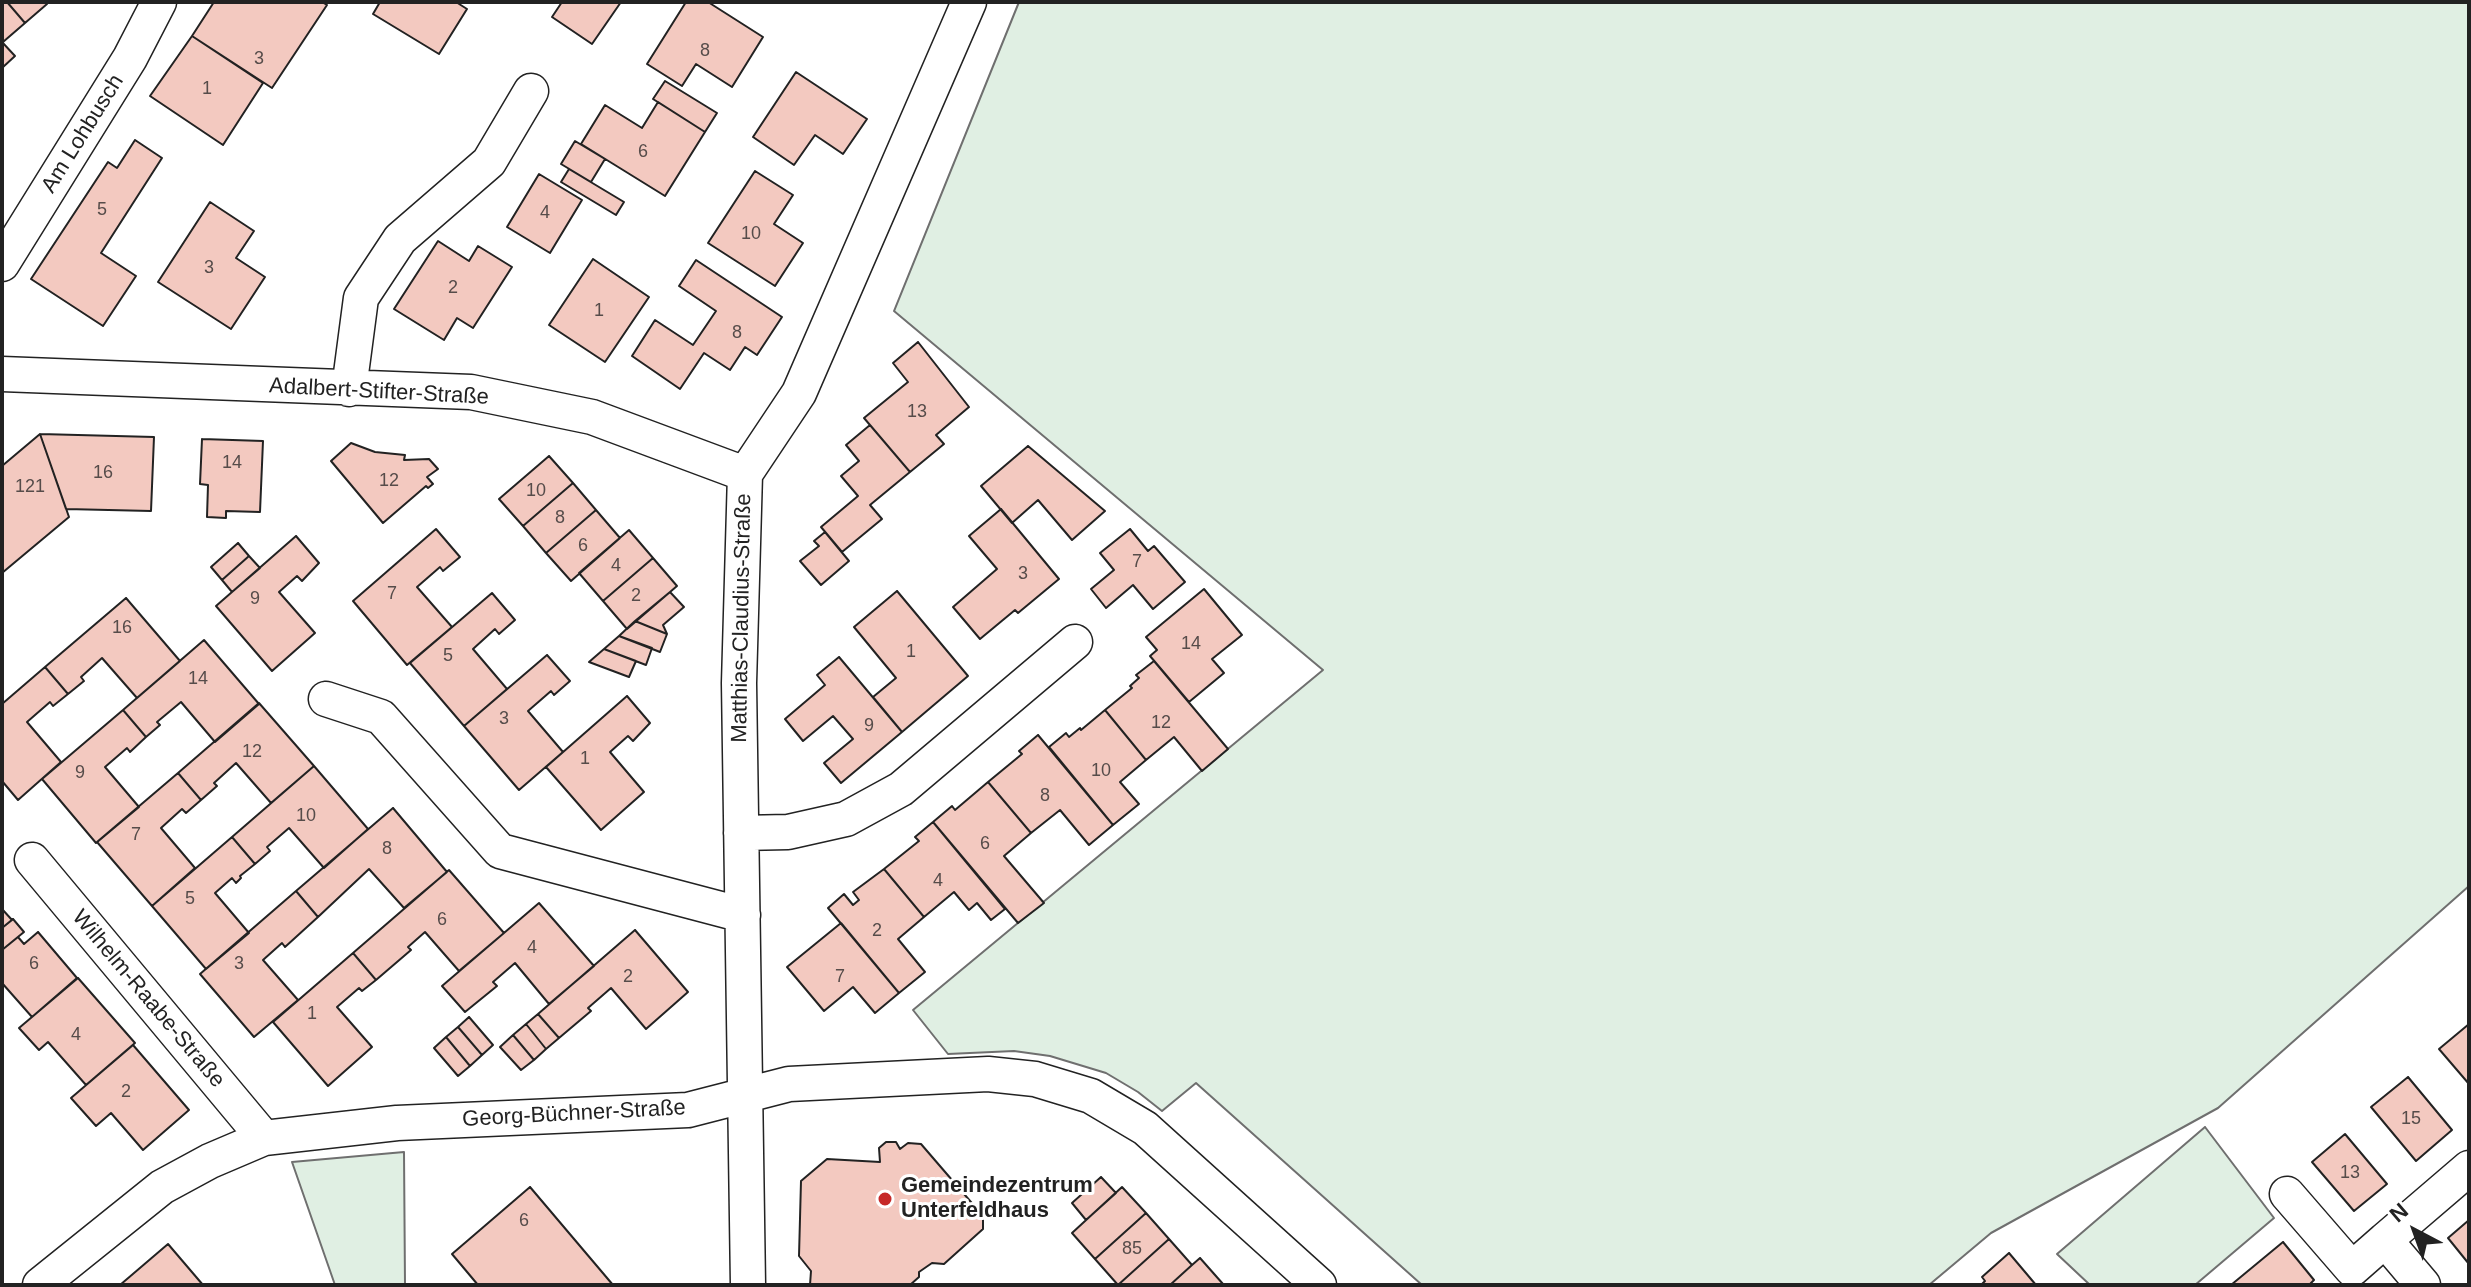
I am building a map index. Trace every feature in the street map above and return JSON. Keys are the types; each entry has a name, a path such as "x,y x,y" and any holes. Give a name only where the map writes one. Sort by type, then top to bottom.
{"street":[{"name":"Am Lohbusch","path":"2,264 130,58 159,2"},
{"name":"Matthias-Claudius-Straße","path":"748,1285 739,683 745,474 799,393 969,2"},
{"path":"349,389 361,298 400,239 489,162 531,91"},
{"name":"Adalbert-Stifter-Straße","path":"2,374 471,392 592,417 745,474"},
{"path":"741,833 788,832 846,819 901,789 1075,642"},
{"path":"326,699 381,717 500,851 743,915"},
{"name":"Wilhelm-Raabe-Straße","path":"32,860 264,1138"},
{"name":"Georg-Büchner-Straße","path":"40,1285 162,1187 210,1161 264,1138 397,1123 688,1110 789,1084 988,1074 1035,1079 1091,1096 1145,1128 1319,1285"},
{"path":"2287,1194 2352,1269 2469,1168"},
{"path":"2385,1240 2423,1285"}],"green space":[{"path":"1019,2 2469,2 2469,886 2218,1108 1991,1233 1929,1285 1422,1285 1196,1083 1162,1111 1106,1073 1050,1056 1014,1051 948,1054 913,1010 1323,670 894,311"},
{"path":"2205,1127 2274,1218 2195,1285 2090,1285 2057,1254"},
{"path":"404,1152 405,1285 335,1285 292,1162"}],"building":[{"path":"2,2 7,2 25,23 3,42"},
{"path":"7,2 46,2 47,4 25,23"},
{"path":"214,2 322,2 327,5 272,88 192,36"},
{"path":"380,2 456,2 467,9 439,54 373,14"},
{"path":"562,2 621,2 592,44 552,17"},
{"path":"686,2 708,2 763,37 732,87 696,64 682,86 647,64"},
{"path":"192,36 263,83 223,145 150,96"},
{"path":"2,42 15,56 2,68"},
{"path":"796,72 867,119 843,154 815,135 794,165 753,137"},
{"path":"665,81 717,113 705,132 653,99"},
{"path":"658,102 705,132 665,196 581,144 605,105 642,128"},
{"path":"135,140 162,158 101,253 136,276 103,326 31,279 108,162 117,168"},
{"path":"575,141 605,159 591,182 561,164"},
{"path":"569,169 624,202 616,215 561,182"},
{"path":"755,171 793,195 774,224 803,243 775,286 708,243"},
{"path":"539,174 582,200 550,253 507,227"},
{"path":"210,202 254,231 236,258 265,277 231,329 158,282"},
{"path":"438,241 469,261 478,246 512,267 473,328 457,318 444,340 394,309"},
{"path":"593,259 649,297 605,362 549,325"},
{"path":"696,260 782,317 757,355 745,347 730,370 704,353 680,389 632,356 655,320 693,345 716,311 679,286"},
{"path":"918,342 969,407 936,435 944,444 910,472 864,418 908,382 893,363"},
{"path":"870,425 910,472 870,505 882,519 842,552 821,527 858,496 841,476 859,461 846,445"},
{"path":"40,434 69,517 2,573 2,466"},
{"path":"40,434 154,437 151,511 66,509"},
{"path":"202,439 263,441 260,512 226,511 226,518 207,517 208,485 200,484"},
{"path":"351,443 375,452 405,455 404,460 429,459 438,469 427,477 433,484 428,488 426,486 383,523 331,461"},
{"path":"1028,446 1105,511 1072,540 1038,500 1012,523 981,486"},
{"path":"549,456 573,483 523,526 499,499"},
{"path":"573,483 596,510 546,553 523,526"},
{"path":"1001,509 1059,579 980,639 953,607 997,569 969,536"},
{"path":"596,510 620,538 571,581 546,553"},
{"path":"436,529 460,557 443,571 440,567 417,587 452,627 407,665 353,601"},
{"path":"1130,529 1148,551 1154,546 1185,582 1153,609 1133,585 1106,608 1091,589 1114,570 1100,553"},
{"path":"629,530 653,558 603,601 579,573"},
{"path":"825,532 849,561 821,585 800,561 819,546 814,541"},
{"path":"296,536 319,563 302,581 297,576 279,592 315,633 272,671 216,606"},
{"path":"238,543 249,556 222,580 211,567"},
{"path":"249,556 260,568 232,592 222,580"},
{"path":"653,558 677,586 627,629 603,601"},
{"path":"1204,589 1242,635 1212,659 1224,673 1189,702 1150,656 1157,650 1146,637"},
{"path":"897,591 968,676 902,732 873,697 896,678 854,627"},
{"path":"670,592 684,607 663,625 667,634 635,621"},
{"path":"492,593 515,620 499,634 495,629 473,649 507,689 464,726 410,663"},
{"path":"126,598 180,661 137,698 102,658 81,677 84,681 68,694 45,667"},
{"path":"635,621 667,634 660,652 619,636"},
{"path":"619,636 652,648 646,665 604,649"},
{"path":"204,640 259,704 215,742 181,702 157,722 160,725 146,737 123,710"},
{"path":"604,649 636,661 629,677 589,662"},
{"path":"547,655 570,681 554,695 551,691 528,711 563,752 519,790 464,726"},
{"path":"839,657 902,732 841,783 824,763 853,739 833,716 803,741 785,719 825,685 817,675"},
{"path":"1154,661 1228,749 1202,771 1174,737 1146,760 1105,710 1132,688 1130,686 1139,678 1136,675"},
{"path":"45,667 68,694 53,706 50,702 27,722 61,762 18,800 2,781 2,704"},
{"path":"627,696 650,723 633,741 628,736 610,752 644,792 601,830 546,767"},
{"path":"259,703 314,766 271,803 236,763 201,800 178,773"},
{"path":"123,710 146,737 130,752 127,748 105,767 139,807 96,843 42,779"},
{"path":"1105,710 1146,760 1120,782 1139,804 1113,825 1049,747 1066,733 1069,737 1081,730"},
{"path":"1038,735 1113,825 1089,845 1060,810 1031,833 988,782 1022,754 1019,751"},
{"path":"314,766 368,829 324,868 289,828 267,847 270,851 255,864 232,837"},
{"path":"178,773 201,800 186,813 182,809 161,828 195,868 152,906 97,842"},
{"path":"988,782 1031,833 1004,856 1044,903 1018,923 933,822 952,806 955,810"},
{"path":"393,808 447,872 404,908 369,869 318,917 296,891"},
{"path":"933,822 1005,909 991,920 977,903 969,910 954,892 924,917 884,869 919,841 915,837"},
{"path":"232,837 255,864 236,883 232,878 215,893 249,933 206,969 152,906"},
{"path":"884,869 924,917 898,939 925,972 899,993 828,908 844,894 853,905 859,900 853,892"},
{"path":"449,870 504,933 459,971 425,932 408,947 411,950 376,980 353,953"},
{"path":"296,891 318,917 285,947 282,943 263,960 298,1000 254,1037 200,974"},
{"path":"539,903 594,966 549,1004 515,963 493,982 497,986 465,1012 442,986"},
{"path":"2,909 12,920 2,928"},
{"path":"13,919 24,932 2,950 2,928"},
{"path":"841,923 899,993 875,1013 853,987 824,1011 787,967"},
{"path":"635,930 688,992 646,1029 611,988 588,1008 591,1011 559,1038 538,1014"},
{"path":"38,932 77,978 32,1017 2,983 2,950 18,937 24,944"},
{"path":"353,953 376,980 362,991 359,988 337,1007 372,1047 328,1086 273,1022"},
{"path":"78,978 135,1043 86,1085 48,1042 39,1050 19,1028"},
{"path":"538,1014 559,1038 546,1049 526,1024"},
{"path":"469,1017 493,1045 482,1055 458,1027"},
{"path":"526,1024 546,1049 534,1060 513,1035"},
{"path":"2469,1024 2469,1084 2439,1049"},
{"path":"458,1027 482,1055 470,1066 446,1037"},
{"path":"513,1035 534,1060 521,1070 500,1047"},
{"path":"446,1037 470,1066 458,1076 434,1048"},
{"path":"133,1045 189,1110 143,1150 111,1113 96,1126 71,1098"},
{"path":"2408,1077 2452,1130 2416,1161 2371,1107"},
{"path":"2345,1134 2387,1184 2354,1211 2312,1162"},
{"name":"Gemeindezentrum Unterfeldhaus","path":"886,1142 896,1142 900,1149 908,1143 921,1144 983,1216 983,1229 944,1264 932,1263 919,1272 919,1277 910,1285 810,1285 811,1271 799,1256 801,1181 827,1159 880,1162 879,1148"},
{"path":"1101,1177 1116,1193 1086,1220 1072,1203"},
{"path":"530,1187 613,1285 478,1285 452,1254"},
{"path":"1122,1187 1146,1213 1095,1259 1072,1233"},
{"path":"1146,1213 1169,1239 1118,1285 1095,1259"},
{"path":"2469,1220 2469,1264 2448,1238"},
{"path":"1169,1239 1192,1265 1170,1285 1118,1285"},
{"path":"2283,1242 2314,1280 2309,1285 2231,1285"},
{"path":"168,1244 203,1285 120,1285"},
{"path":"2009,1253 2036,1285 1981,1285 1985,1281 1982,1277"},
{"path":"1200,1258 1223,1284 1170,1285 1192,1265"}],"place":[{"name":"Gemeindezentrum Unterfeldhaus","path":"885,1199"}]}
